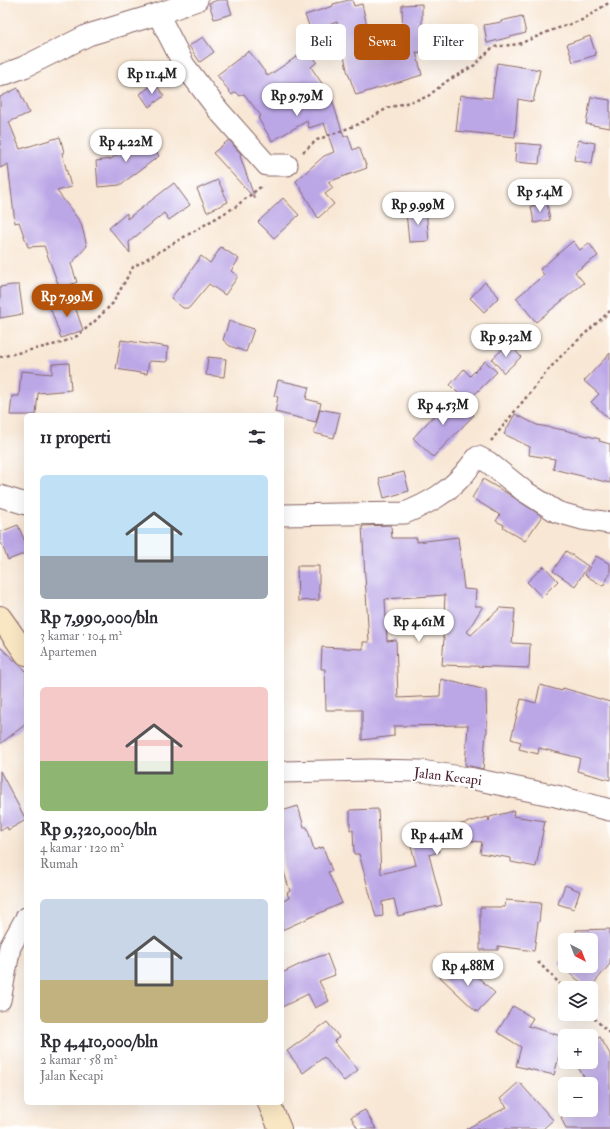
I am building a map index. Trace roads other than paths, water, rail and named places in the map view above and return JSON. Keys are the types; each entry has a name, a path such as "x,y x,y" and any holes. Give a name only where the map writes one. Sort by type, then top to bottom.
{"street":[{"path":"0,76 24,67 88,35 158,14 195,0"},
{"path":"158,14 184,65 219,111 268,164 287,165"},
{"path":"284,515 405,512 422,506 443,494 465,473 478,457 488,462 524,491 557,512 582,519 610,523"},
{"path":"0,496 24,503"},
{"path":"0,617 24,651"},
{"name":"Jalan Kecapi","path":"284,772 370,770 422,771 474,779 556,796 610,810"},
{"path":"0,1000 10,947 24,922"},
{"path":"270,1105 280,1129"}]}
